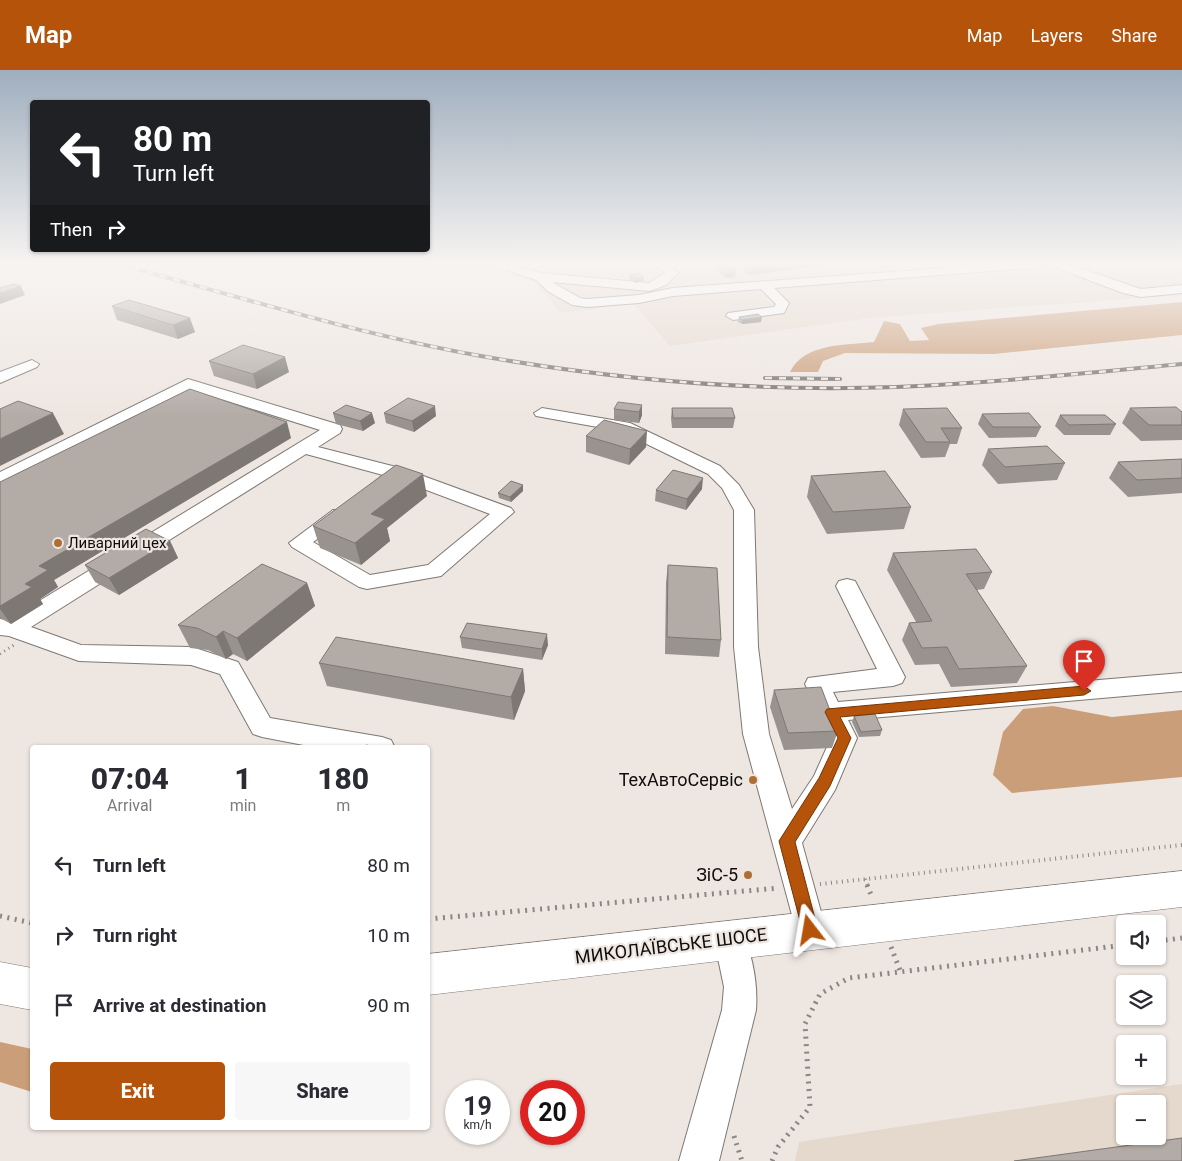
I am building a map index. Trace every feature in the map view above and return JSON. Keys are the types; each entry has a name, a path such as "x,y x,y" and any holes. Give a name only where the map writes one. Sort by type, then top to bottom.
{"main road":[{"name":"МИКОЛАЇВСЬКЕ ШОСЕ","path":"430,975 730,939 1182,889"},
{"path":"0,983 30,989"}],"street":[{"path":"733,316 741,315"},
{"path":"0,378 32,364"},
{"path":"0,479 188,384 334,429 6,628"},
{"path":"542,413 624,427 714,470 730,485 744,510 746,647 756,734 810,930"},
{"path":"303,448 398,473 504,512 434,571 367,582 299,543 398,473"},
{"path":"787,841 825,782 844,738 817,684 893,677 847,586"},
{"path":"6,628 79,653 192,656 220,665 229,668 262,727 365,745"},
{"path":"831,712 1182,682"},
{"path":"699,1161 739,1010 742,986 730,939"}],"path":[{"path":"0,916 30,923"},
{"path":"1166,940 1182,938"},
{"path":"772,1161 778,1147 810,1107 806,1024 820,994 849,978 1116,946"}],"shaded area":[{"path":"643,315 911,315 869,318 670,346"},
{"path":"1039,315 1182,315 1182,335 994,354 845,353 823,361 818,372 790,372 796,363 815,351 839,345 874,342 884,321 900,324 910,341 929,340 921,328 938,324"},
{"path":"1053,706 1112,717 1182,710 1182,777 1012,793 993,775 1003,732 1023,709"},
{"path":"0,1042 30,1049 30,1091 0,1082"},
{"path":"1182,1084 1182,1161 795,1161 799,1142"}],"building":[{"path":"141,315 180,315 190,318 173,325"},
{"path":"759,315 762,317 742,320 739,317"},
{"path":"243,345 285,357 253,374 209,361"},
{"name":"Ливарний цех","path":"190,389 287,422 39,566 48,570 25,584 32,587 0,606 0,482"},
{"path":"408,398 435,406 412,421 384,413"},
{"path":"18,401 53,413 0,439 0,409"},
{"path":"618,402 642,405 639,412 614,409"},
{"path":"346,405 372,413 360,421 333,413"},
{"path":"1176,407 1182,412 1182,425 1149,425 1130,408"},
{"path":"672,408 732,408 735,418 673,418"},
{"path":"947,408 962,428 941,428 950,442 926,442 903,409"},
{"path":"1029,413 1041,427 993,427 982,414"},
{"path":"1060,415 1105,415 1116,424 1069,425"},
{"path":"604,420 647,431 630,449 586,436"},
{"path":"1047,446 1065,463 1005,467 988,449"},
{"path":"1182,459 1182,478 1137,480 1118,462"},
{"path":"396,465 423,474 371,514 385,519 355,543 313,526"},
{"path":"673,470 703,478 687,499 656,490"},
{"path":"885,471 911,507 833,512 811,476"},
{"path":"511,481 523,485 510,497 498,493"},
{"path":"146,529 170,541 109,578 85,565"},
{"path":"976,549 992,572 966,574 1027,666 959,669 947,647 922,648 909,623 932,621 893,553"},
{"path":"262,564 307,583 237,638 223,631 216,637 197,628 178,625"},
{"path":"668,565 717,568 721,640 667,637"},
{"path":"467,623 547,634 542,649 460,637"},
{"path":"336,637 523,669 511,697 319,663"},
{"path":"821,687 838,731 788,733 774,690"},
{"path":"875,714 882,730 861,732 854,716"},
{"path":"1182,1138 1182,1161 1014,1161 1131,1145 1166,1145 1166,1140"}],"railway":[{"path":"302,315 389,337 481,356 584,372 740,386 792,388 896,387 1004,380 1182,364"},
{"path":"765,378 840,379"}],"place":[{"name":"Ливарний цех","path":"58,543"},
{"name":"ТехАвтоСервіс","path":"753,780"},
{"name":"ЗіС-5","path":"748,875"}],"route":[{"path":"810,930 787,841 825,782 844,738 831,712 1084,691"}]}
